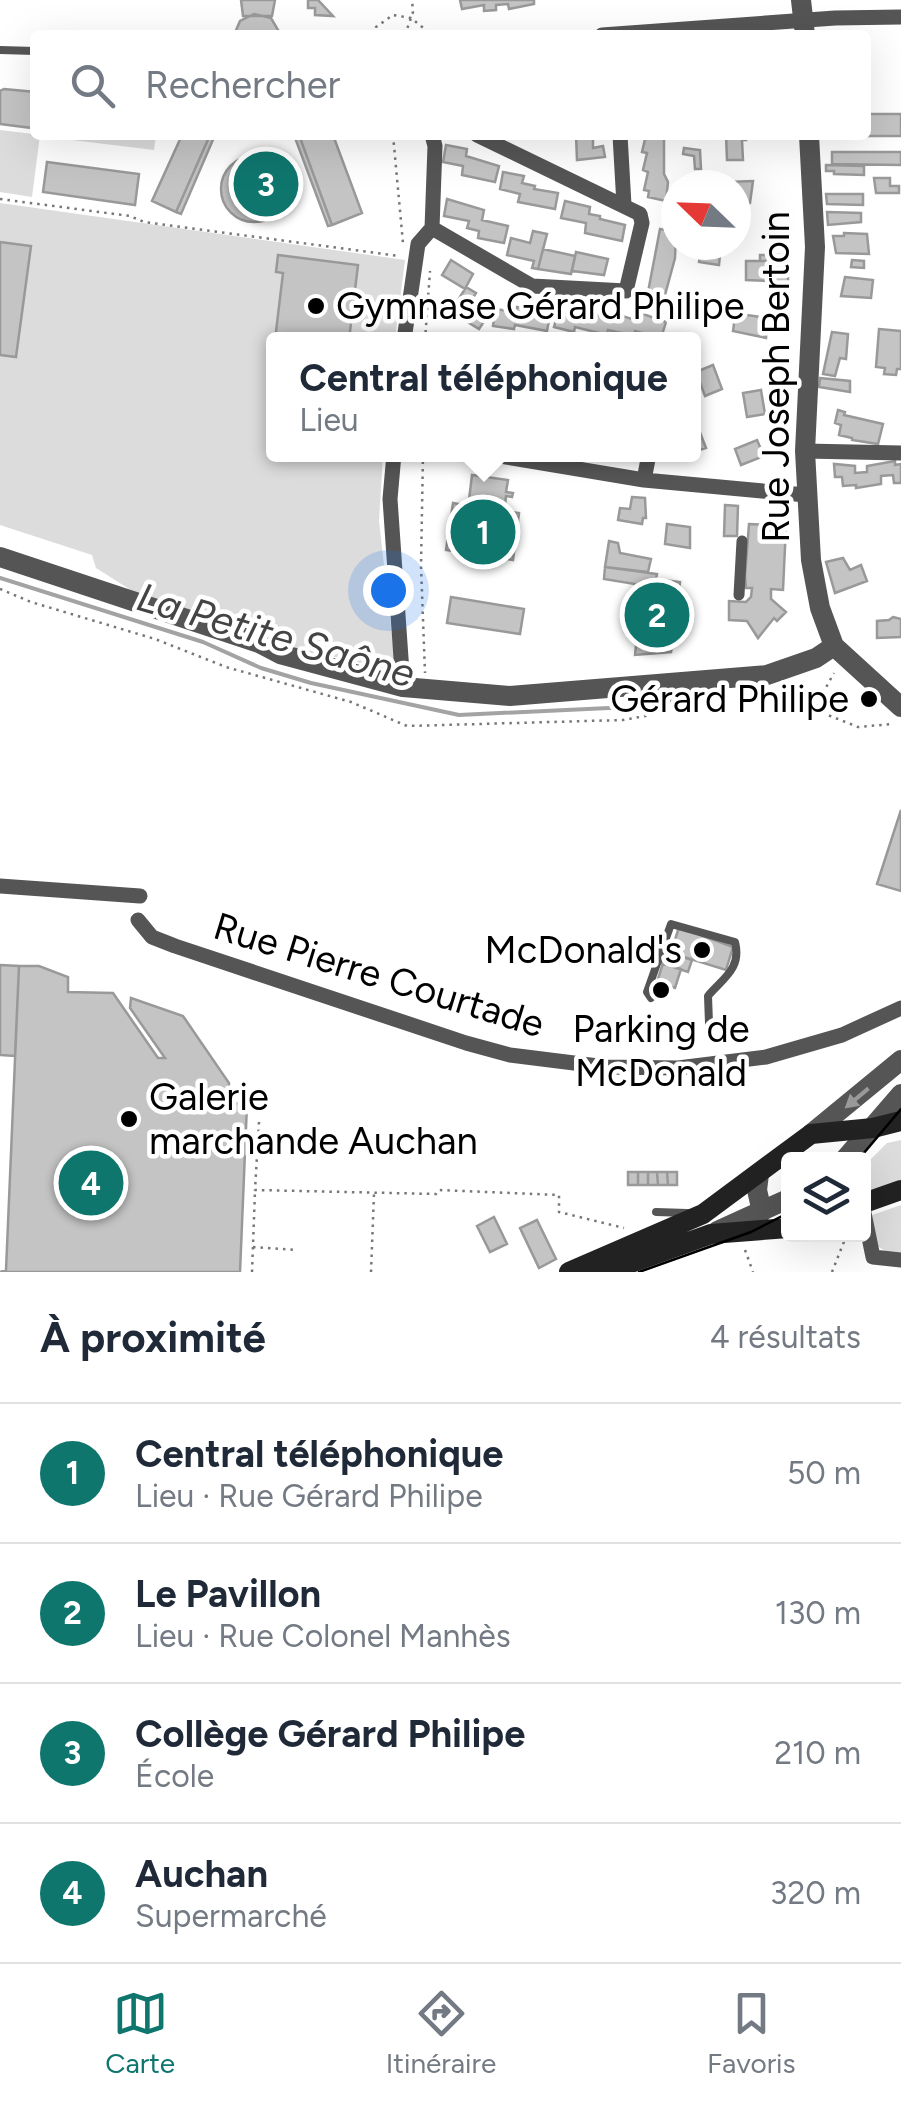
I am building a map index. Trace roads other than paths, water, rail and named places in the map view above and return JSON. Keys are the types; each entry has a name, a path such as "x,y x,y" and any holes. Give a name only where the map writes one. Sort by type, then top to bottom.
{"main road":[{"path":"794,1152 812,1134 901,1121"},
{"path":"570,1272 702,1214 781,1163"},
{"path":"871,1201 901,1190"},
{"path":"606,1272 710,1234 781,1229"}],"street":[{"path":"684,30 803,18 901,17"},
{"path":"405,332 418,244 432,228 433,140"},
{"path":"432,228 532,286 626,291 642,223 640,214 488,140"},
{"path":"620,140 624,205"},
{"name":"Rue Joseph Bertoin","path":"809,140 814,266 806,495 815,582 834,646"},
{"path":"805,451 901,454"},
{"path":"393,462 390,499 403,687"},
{"path":"537,462 644,480 806,495"},
{"path":"644,480 647,462"},
{"path":"739,595 742,540"},
{"path":"0,557 258,643 280,654 403,687 510,696 740,678 767,675 816,658 834,646 899,715"},
{"path":"0,886 140,896"},
{"name":"Rue Pierre Courtade","path":"138,920 152,938 466,1043 551,1062 678,1068 766,1057 842,1035 901,1008"},
{"path":"812,1134 901,1060"},
{"path":"851,1152 901,1094"},
{"path":"760,1174 757,1190 762,1212"},
{"path":"710,1234 781,1202"},
{"path":"762,1212 781,1212"},
{"path":"864,1272 873,1257 870,1242"},
{"path":"873,1257 901,1260"}],"lane":[{"path":"0,50 30,51"},
{"path":"138,920 140,896"},
{"path":"651,998 647,992 671,924 735,942 738,949 727,982 708,996 709,1023"},
{"path":"656,1212 762,1212"}],"waterway":[{"name":"La Petite Saône","path":"0,578 203,642 261,668 311,683 459,715 630,707 720,694"}],"tram line":[{"path":"865,1152 901,1109"},
{"path":"639,1272 751,1232 781,1217"}],"place":[{"name":"Collège Gérard Philipe","path":"266,184"},
{"name":"Gymnase Gérard Philipe","path":"316,306"},
{"name":"Central téléphonique","path":"483,532"},
{"name":"Le Pavillon","path":"657,615"},
{"name":"Gérard Philipe","path":"869,699"},
{"name":"McDonald's","path":"702,950"},
{"name":"Parking de McDonald","path":"661,990"},
{"name":"Galerie marchande Auchan","path":"129,1119"},
{"name":"Auchan","path":"91,1183"}]}
